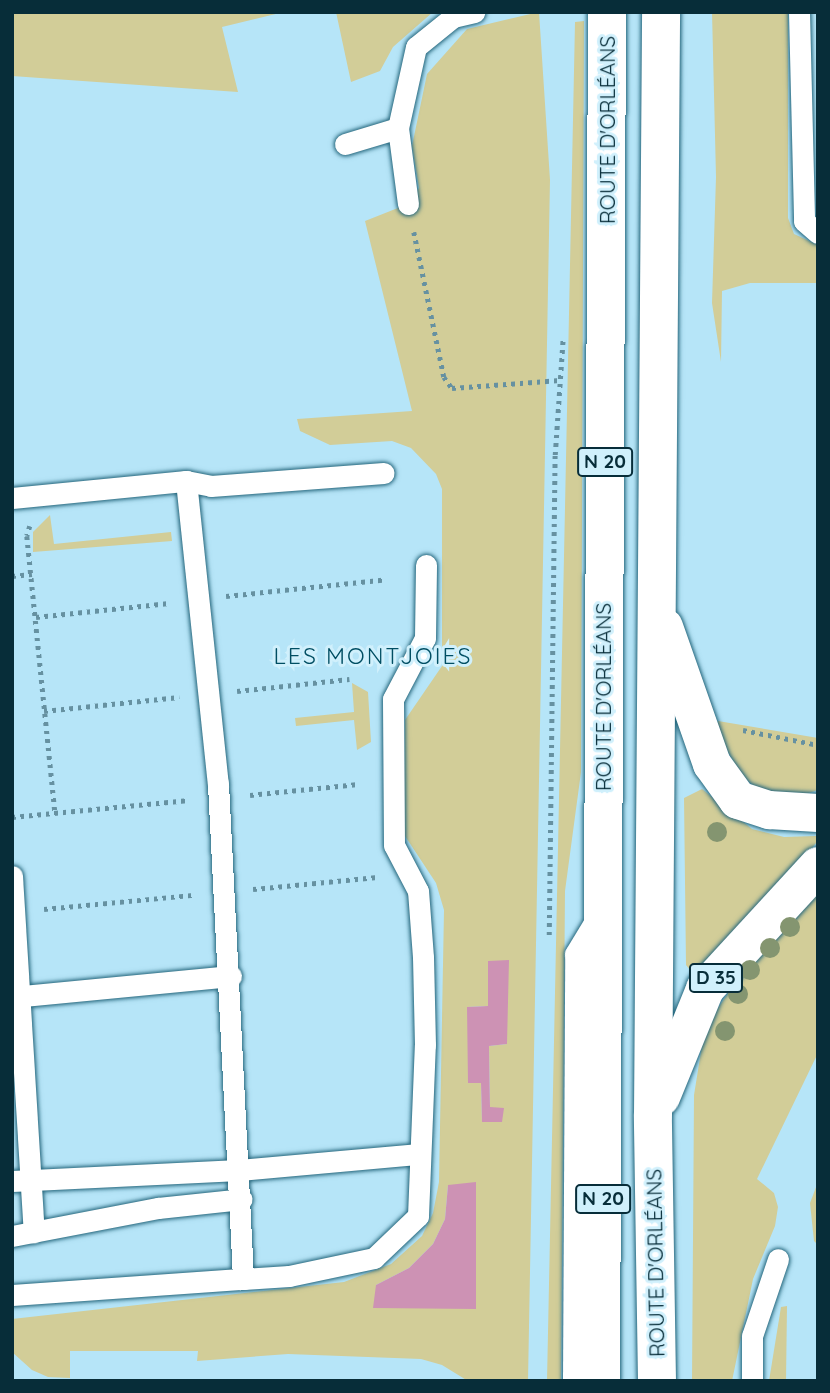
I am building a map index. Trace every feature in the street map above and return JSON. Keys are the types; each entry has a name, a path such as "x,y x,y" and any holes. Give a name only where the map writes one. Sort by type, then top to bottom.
{"main road":[{"name":"ROUTE D'ORLÉANS","path":"601,1381 607,12"},
{"name":"ROUTE D'ORLÉANS","path":"657,1381 653,1115 661,12"},
{"path":"655,601 712,764 738,800 769,810 818,813"},
{"name":"D 35","path":"653,1115 705,989 818,866"}],"lane":[{"path":"408,204 398,128 416,47 453,17 474,12"},
{"path":"799,12 804,221 818,233"},
{"path":"345,144 398,128"},
{"path":"12,498 186,481 211,486 384,473"},
{"path":"186,481 199,588 231,976 242,1199 243,1279"},
{"path":"12,1295 289,1276 374,1258 418,1216 425,1045 423,957 418,891 394,845 393,699 425,638 426,565"},
{"path":"12,876 23,996 22,1180 34,1232"},
{"path":"573,1381 575,954 601,911"},
{"path":"23,996 231,976"},
{"path":"22,1180 239,1170 419,1154"},
{"path":"12,1236 158,1208 242,1199"},
{"path":"752,1381 752,1336 778,1259"}],"path":[{"path":"408,204 444,377 452,388 560,380"},
{"path":"550,937 555,455 564,324"},
{"path":"37,517 27,536 55,813"},
{"path":"12,576 32,574"},
{"path":"730,728 818,745"}],"shaded area":[{"path":"12,12 284,12 222,27 238,92 12,76"},
{"path":"336,12 433,12 393,47 380,71 351,82"},
{"path":"539,12 550,180 528,1381 468,1381 442,1365 421,1359 288,1354 197,1361 198,1351 70,1351 70,1378 48,1377 32,1370 12,1352 12,1319 344,1282 391,1264 422,1236 433,1213 439,1182 444,910 436,883 403,833 405,720 442,666 442,489 436,474 411,448 392,441 330,445 300,431 297,419 412,411 365,221 408,204 419,188 412,146 427,74 467,29","holes":["488,961 507,1044 489,1046 490,1108 482,1122 481,1082 467,1007 488,1006","448,1185 476,1309 376,1285 409,1268 433,1244 445,1219"]},
{"path":"712,12 788,12 788,218 794,234 818,245 818,283 750,283 722,291 721,362 712,303 716,177"},
{"path":"584,21 581,772 565,891 561,1381 547,1381 575,22"},
{"path":"50,515 54,544 171,532 172,541 33,552 33,532"},
{"path":"352,683 368,692 371,742 357,750 354,720 296,726 295,718 354,712"},
{"path":"718,721 818,738 818,790 796,797 764,796 740,773 717,732"},
{"path":"702,789 752,829 784,837 816,836 818,841 695,976 686,965 684,798"},
{"path":"818,888 818,1053 757,1179 774,1193 778,1207 775,1226 753,1279 732,1381 692,1381 694,1095 705,1027 740,976"},
{"path":"509,960 507,1044 489,1046 490,1107 504,1108 502,1122 482,1122 481,1083 468,1083 467,1007 488,1006 488,961"},
{"path":"476,1182 476,1309 373,1308 376,1285 409,1268 433,1244 445,1219 448,1185"},
{"path":"818,1182 818,1245 814,1241 810,1203"},
{"path":"787,1306 786,1381 769,1381 781,1307"}],"district":[{"name":"LES MONTJOIES","path":"373,656"}]}
